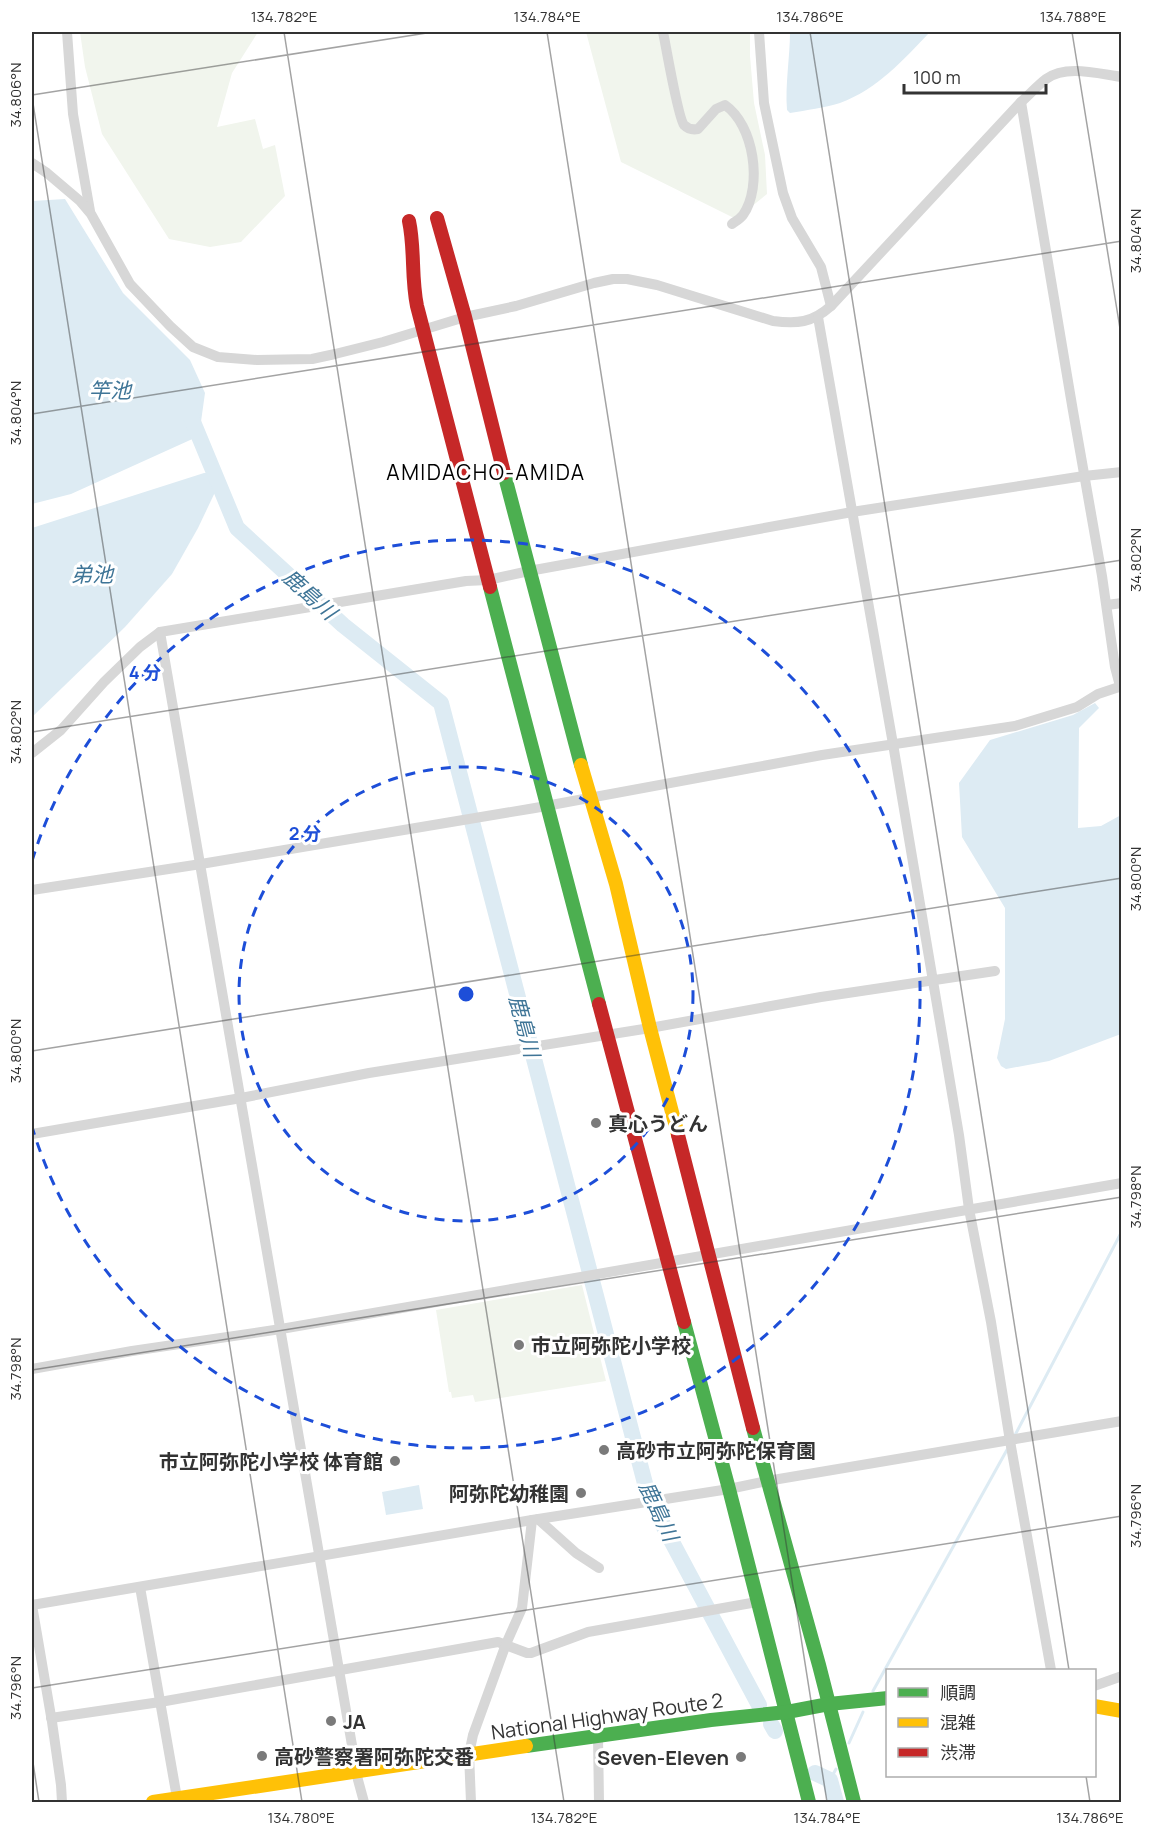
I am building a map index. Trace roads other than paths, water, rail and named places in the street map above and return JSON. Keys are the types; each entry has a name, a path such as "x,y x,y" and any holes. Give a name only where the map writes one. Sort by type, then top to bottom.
{"main road":[{"path":"437,218 465,317 529,571 590,799 616,884 650,1028 767,1481 816,1653 854,1803"},
{"path":"409,221 414,259 413,282 423,329 667,1262 729,1489 809,1803"},
{"name":"National Highway Route 2","path":"153,1803 206,1798 469,1754 711,1720 787,1712 829,1704 886,1698"},
{"path":"1096,1706 1122,1711"}],"street":[{"path":"67,32 73,114 91,214"},
{"path":"663,32 684,125 692,130 698,129 716,109 725,105 734,111 749,138 753,184 751,200 742,217 732,224"},
{"path":"759,32 764,103 783,193 792,218 821,267 831,306"},
{"path":"32,163 75,196 91,214 130,284 170,327 193,347 218,357 236,360 312,359 383,342 465,317 516,306 594,283 627,279 657,285 773,321 787,323 818,317 831,306 1021,102 1046,79 1065,72 1122,77"},
{"path":"32,890 590,799 822,755 1015,726 1077,707 1098,694 1121,686 1115,667 1107,605 1021,102"},
{"path":"818,317 933,980 969,1209 991,1322 1051,1669"},
{"path":"32,753 61,730 104,682 140,647 160,632 488,580 852,512 1122,472"},
{"path":"1107,605 1122,603"},
{"path":"160,632 319,1557 364,1803"},
{"path":"32,1134 241,1098 369,1073 995,970"},
{"path":"32,1369 281,1329 1122,1184"},
{"path":"62,1803 51,1718 32,1605 1122,1421"},
{"path":"535,1520 599,1568"},
{"path":"471,1803 469,1754 473,1735 506,1644 522,1608 535,1520"},
{"path":"140,1587 160,1702 172,1800"},
{"path":"51,1718 160,1702 498,1642 531,1653 588,1632 757,1602"},
{"path":"1096,1686 1122,1676"},
{"path":"598,1737 599,1803"}],"water":[{"path":"790,32 930,32 889,73 854,97 822,108 790,113 787,110 787,80"},
{"name":"竿池","path":"65,199 123,293 190,360 205,393 199,436 71,494 32,504 32,201"},
{"name":"弟池","path":"204,473 211,473 217,488 172,574 125,627 32,717 32,528"},
{"path":"1095,703 1099,708 1079,728 1078,828 1101,826 1121,815 1121,1034 1049,1061 1006,1069 1001,1066 997,1058 1005,1019 1005,908 962,837 959,783 990,740 1073,715"},
{"path":"419,1485 423,1509 386,1515 382,1492"}],"waterway":[{"name":"鹿島川","path":"191,417 237,528 343,625 441,703 647,1491 759,1705"},
{"path":"1014,1437 1122,1231"},
{"path":"873,1691 1008,1448"},
{"path":"849,1743 863,1712"},
{"name":"鹿島川","path":"771,1724 775,1731"},
{"path":"830,1780 836,1769"},
{"name":"鹿島川","path":"815,1773 830,1780 836,1802"}],"place":[{"name":"真心うどん","path":"596,1123"},
{"name":"市立阿弥陀小学校","path":"519,1345"},
{"name":"高砂市立阿弥陀保育園","path":"604,1450"},
{"name":"市立阿弥陀小学校 体育館","path":"395,1461"},
{"name":"阿弥陀幼稚園","path":"581,1493"},
{"name":"JA","path":"331,1721"},
{"name":"高砂警察署阿弥陀交番","path":"262,1756"},
{"name":"Seven-Eleven","path":"741,1757"}],"district":[{"name":"AMIDACHO-AMIDA","path":"486,472"}]}
